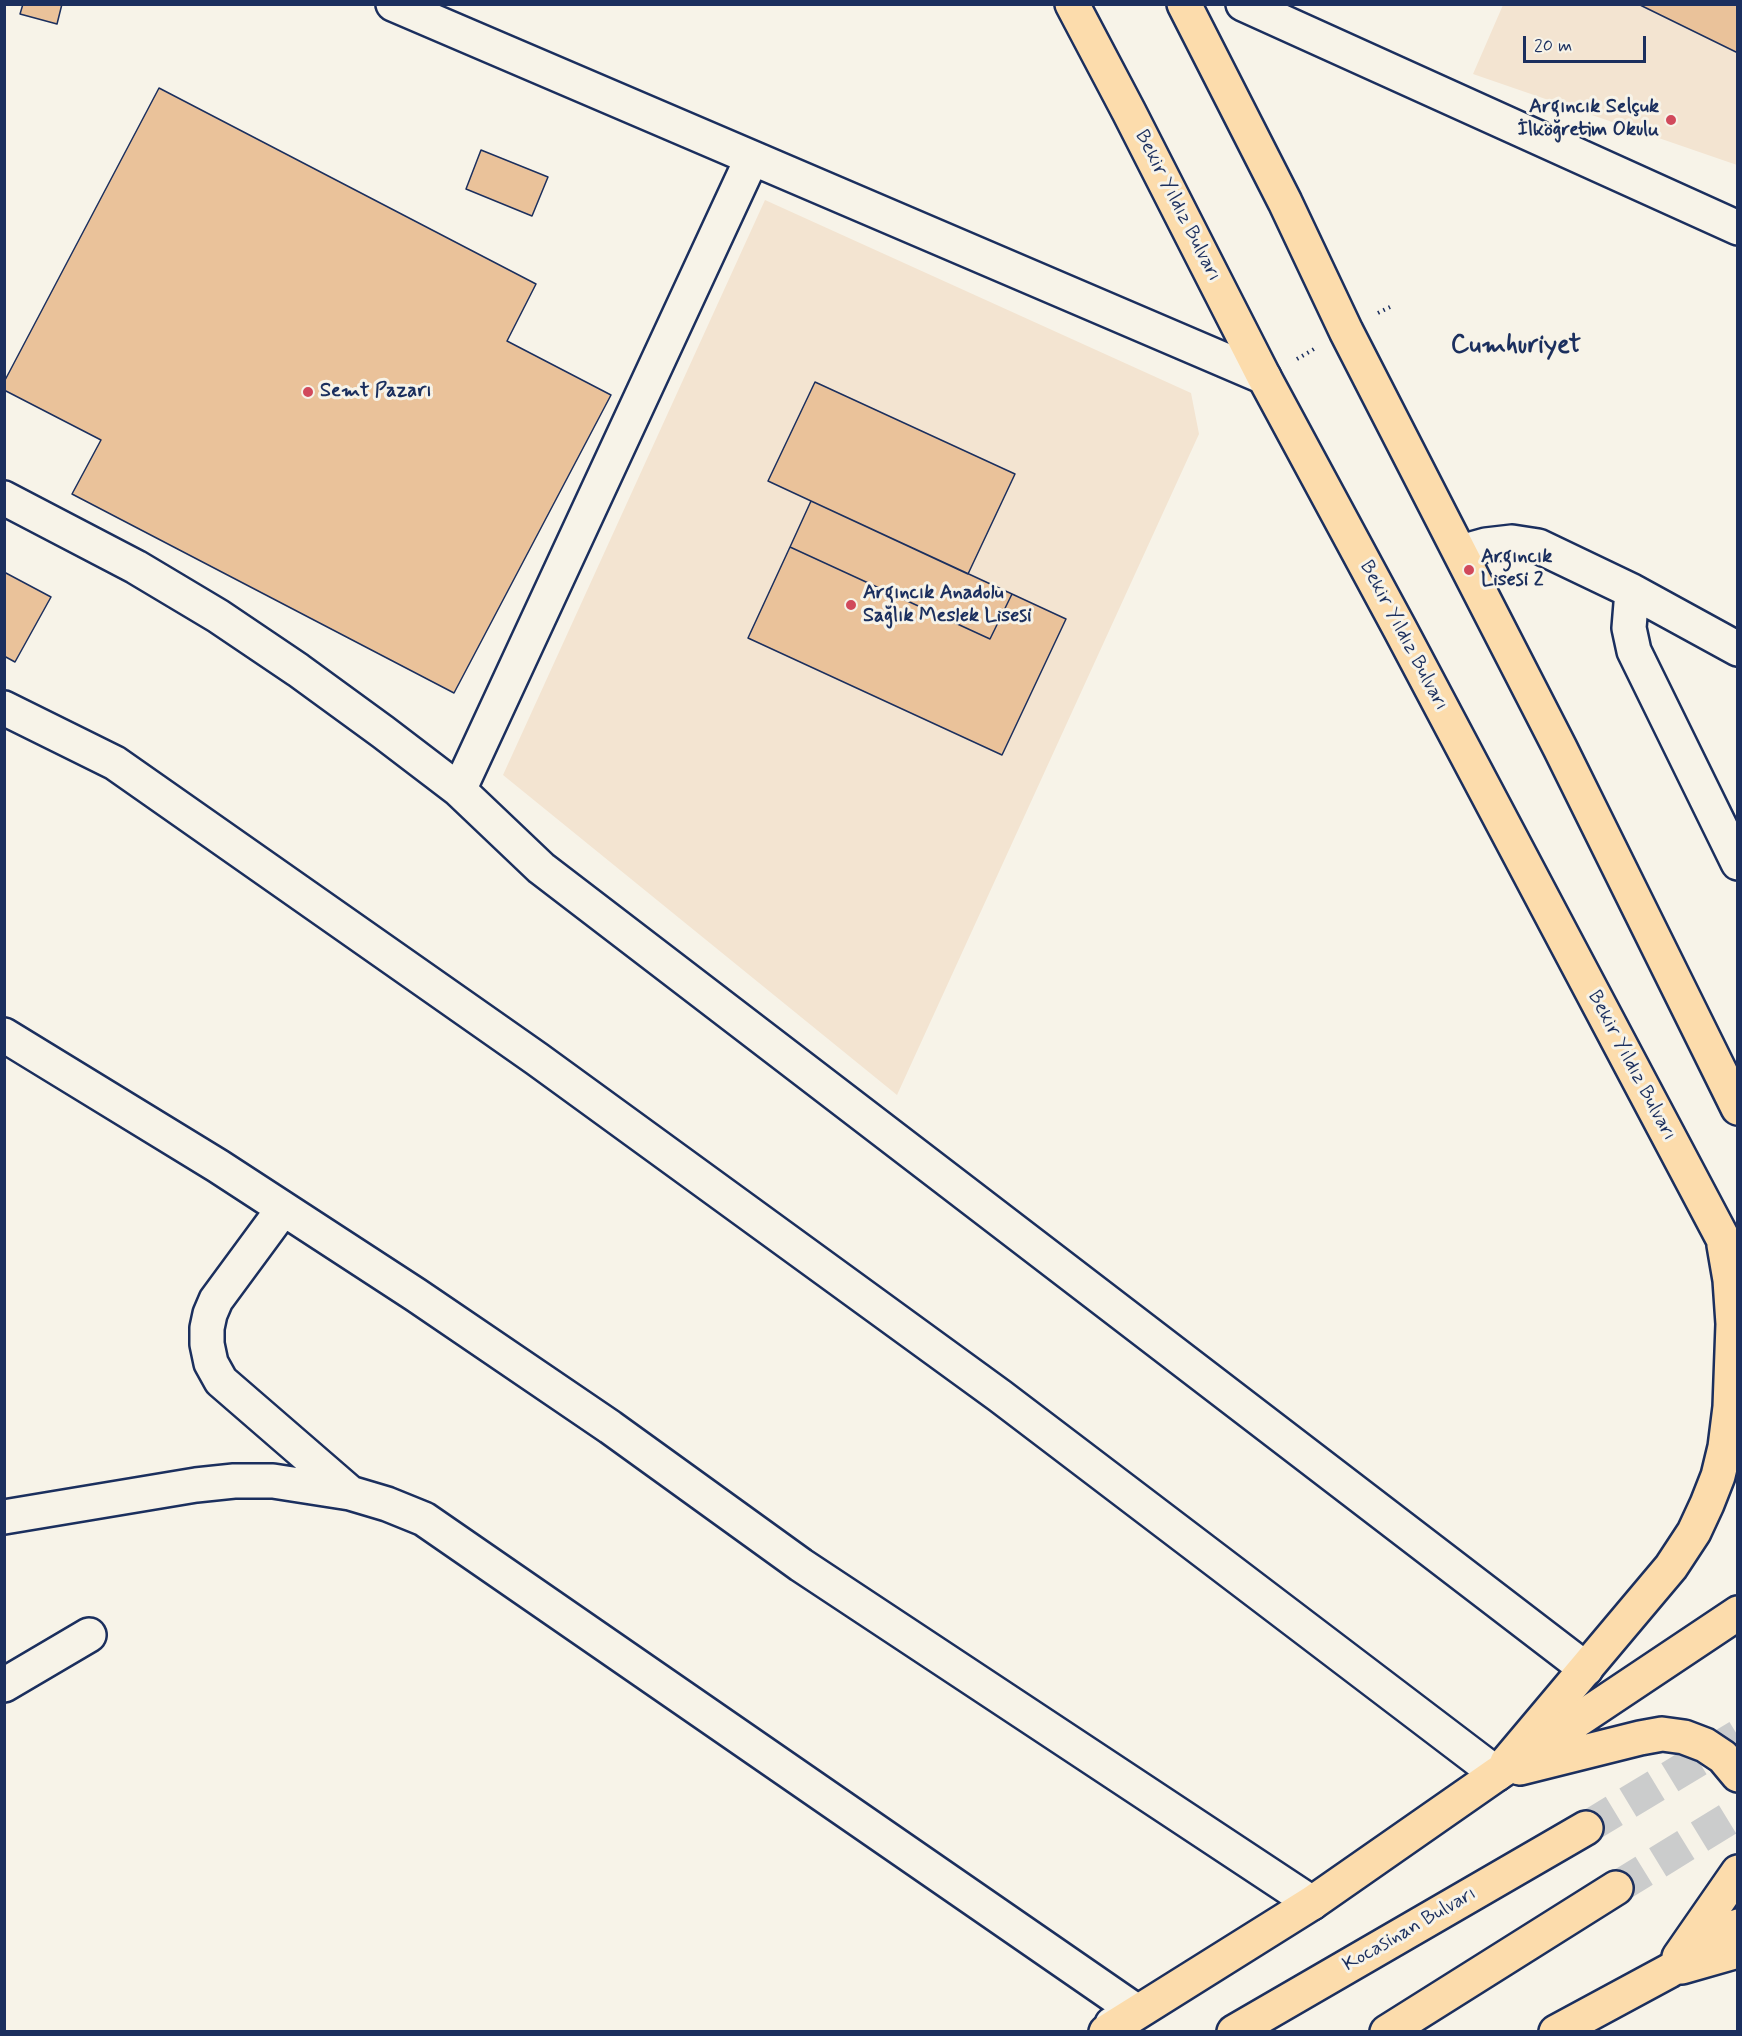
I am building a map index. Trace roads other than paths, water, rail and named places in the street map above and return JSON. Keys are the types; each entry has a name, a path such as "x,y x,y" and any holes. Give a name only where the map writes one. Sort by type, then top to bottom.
{"main road":[{"name":"Bekir Yıldız Bulvarı","path":"1072,4 1264,377 1737,1266"},
{"path":"1184,4 1285,202 1346,331 1560,748 1737,1108"},
{"path":"1497,1774 1671,1567 1694,1532 1718,1476 1725,1447 1733,1367 1730,1280 1722,1237"},
{"path":"1106,2031 1312,1903 1497,1774 1737,1612"},
{"path":"1497,1774 1662,1734 1684,1737 1705,1745 1723,1757 1737,1775"},
{"name":"Kocasinan Bulvarı","path":"1234,2031 1586,1828"},
{"path":"1669,1971 1737,1872"},
{"path":"1387,2031 1616,1888"},
{"path":"1556,2031 1669,1971 1737,1926"},
{"path":"1669,1971 1737,1951"}],"street":[{"path":"393,4 1264,377"},
{"path":"1243,4 1737,228"},
{"path":"459,790 752,158"},
{"path":"4,498 136,567 218,616 298,670 459,790 541,868 1586,1669"},
{"path":"1461,552 1486,545 1512,542 1538,546 1632,591 1737,649"},
{"path":"1632,591 1629,628 1634,651 1737,863"},
{"path":"4,708 115,763 537,1059 1000,1396 1497,1774"},
{"path":"4,1035 218,1166 416,1295 610,1427 801,1565 1312,1903"},
{"path":"283,1209 216,1300 207,1328 207,1344 211,1363 221,1381 350,1492"},
{"path":"4,1517 196,1485 234,1481 273,1481 350,1492 424,1519 1136,2011 1096,2031"},
{"path":"4,1685 89,1635"}],"tunnel":[{"path":"1586,1828 1738,1736"},
{"path":"1616,1888 1738,1813"}],"place":[{"name":"Argıncık Selçuk İlköğretim Okulu","path":"1671,120"},
{"name":"Semt Pazarı","path":"308,392"},
{"name":"Argıncık Lisesi 2","path":"1469,570"},
{"name":"Argıncık Anadolu Sağlık Meslek Lisesi","path":"851,605"}],"district":[{"name":"Cumhuriyet","path":"1516,347"}]}
